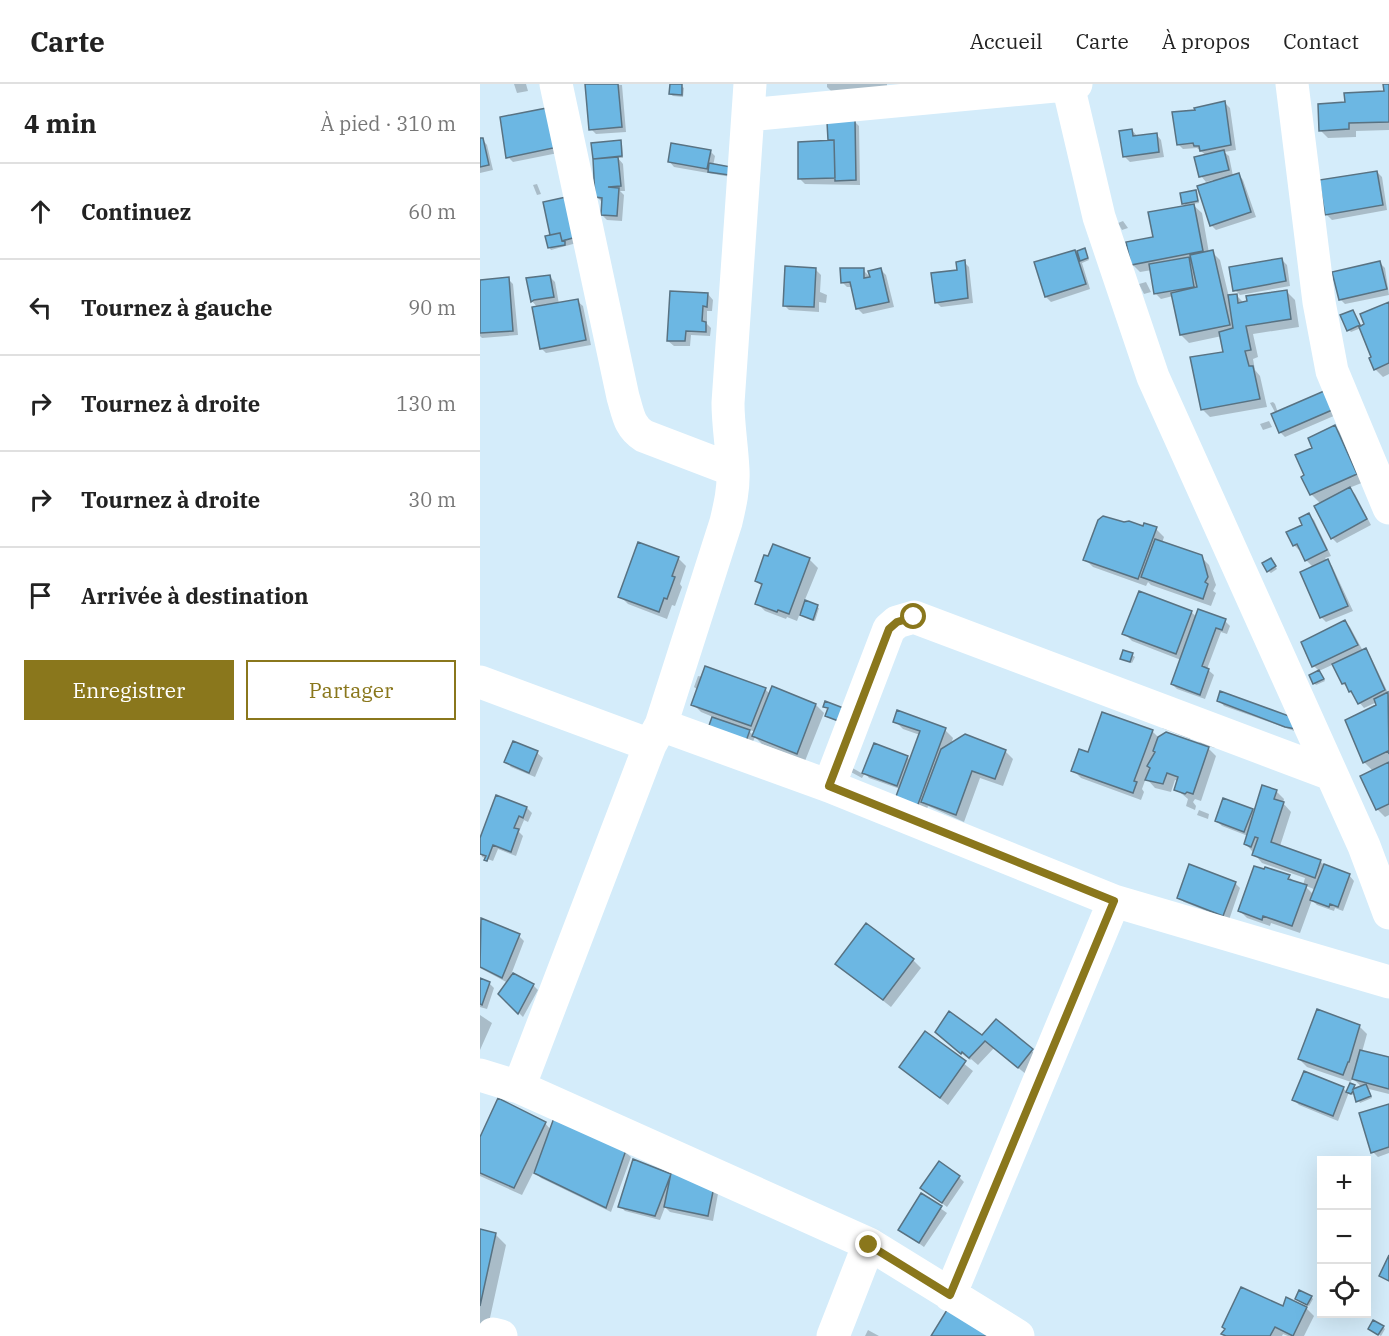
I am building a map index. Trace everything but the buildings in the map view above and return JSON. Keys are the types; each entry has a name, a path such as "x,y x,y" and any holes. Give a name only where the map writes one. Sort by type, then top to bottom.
{"street":[{"path":"556,84 623,397 631,424 644,436 733,470"},
{"path":"1292,84 1319,302 1332,371 1389,508"},
{"path":"519,1087 656,735 726,522 732,496 733,470 728,431 728,403 749,100 1072,85 1099,217 1153,377 1331,774 1377,841 1389,913"},
{"path":"829,786 889,629 897,622 914,617 1331,774"},
{"path":"480,682 829,786 1114,901 1389,982"},
{"path":"950,1295 1114,901"},
{"path":"480,1075 519,1087 869,1245 1017,1336"},
{"path":"833,1336 869,1245"}],"route":[{"path":"869,1245 950,1295 1114,901 829,786 889,629 904,618 914,617"}]}
